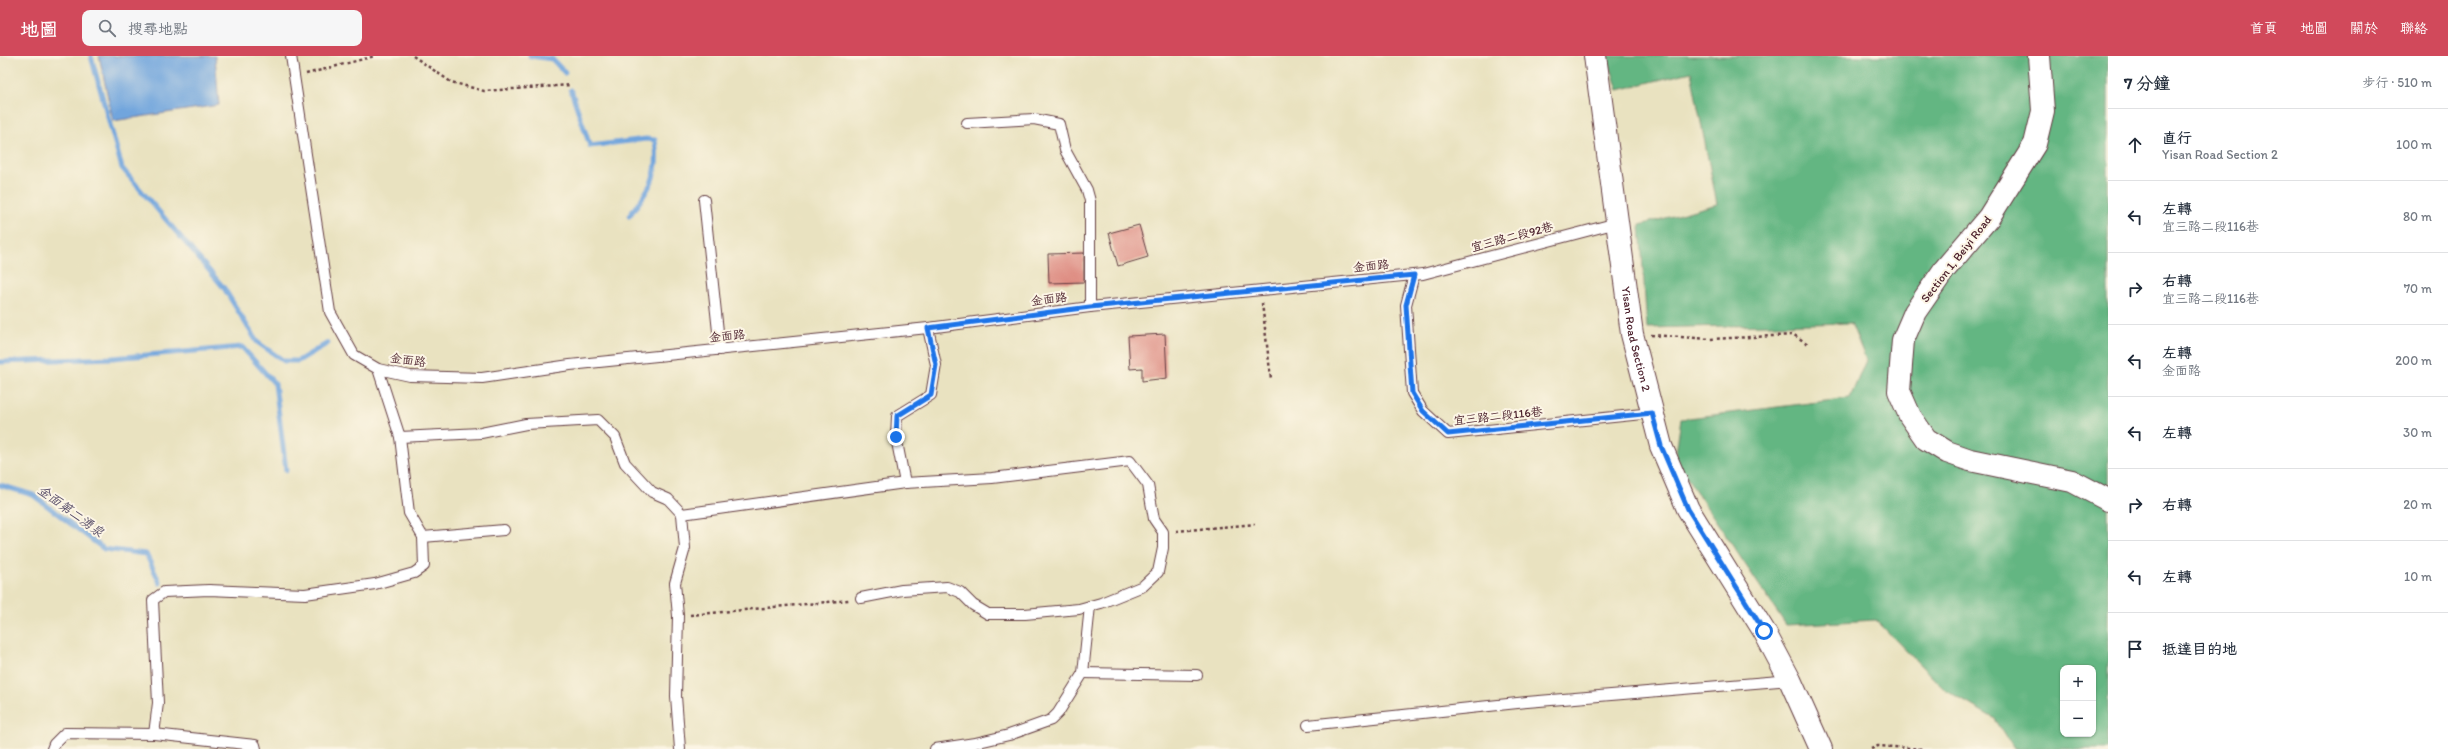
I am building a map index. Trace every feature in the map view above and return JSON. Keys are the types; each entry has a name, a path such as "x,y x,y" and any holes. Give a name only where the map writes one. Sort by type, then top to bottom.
{"street":[{"name":"Yisan Road Section 2","path":"1595,56 1632,334 1661,446 1688,509 1764,631 1790,680 1821,749"},
{"name":"Section 1, Beiyi Road","path":"2039,56 2043,111 2035,144 1989,217 1944,270 1915,312 1903,340 1899,390 1910,416 1926,439 1947,452 1970,460 2072,480 2108,500"}],"lane":[{"name":"金面路","path":"291,56 330,312 354,355 378,369 410,376 482,378 570,365 928,328 1090,307 1414,275"},
{"path":"966,123 1034,118 1059,124 1065,150 1087,190 1090,201 1090,307"},
{"path":"704,200 720,350"},
{"name":"宜三路二段92巷","path":"1414,275 1617,223"},
{"name":"宜三路二段116巷","path":"1414,275 1406,305 1412,393 1423,411 1448,434 1652,413"},
{"path":"905,483 896,437 897,416 931,395 936,365 928,328"},
{"path":"154,734 158,703 153,600 164,592 209,590 305,594 375,584 414,573 424,566 423,538 409,513 400,437 378,369"},
{"path":"400,437 481,433 526,424 598,420 615,437 625,463 652,492 668,499 682,514 685,548 675,583 678,616 676,696 680,749"},
{"path":"682,514 905,483 992,478 1130,461 1148,484 1154,519 1163,532 1163,548 1158,572 1143,586 1090,606 1025,614 988,614 973,605 960,592 946,588 902,590 861,598"},
{"path":"423,538 504,530"},
{"path":"935,749 988,741 1051,720 1058,713 1083,673 1090,606"},
{"path":"1083,673 1198,675"},
{"path":"1308,725 1527,702 1790,680"},
{"path":"52,749 54,744 65,733 154,734 255,745 256,749"}],"path":[{"path":"294,77 375,56"},
{"path":"413,56 451,82 484,90 571,85"},
{"path":"1261,291 1271,379"},
{"path":"1632,334 1710,339 1794,335 1808,344"},
{"path":"1163,532 1255,524"},
{"path":"678,616 861,598"},
{"path":"1871,749 1878,746 1924,749"}],"green space":[{"path":"1607,56 2108,56 2108,749 2014,749 1995,719 1945,690 1876,620 1786,625 1675,460 1681,419 1850,398 1866,360 1851,323 1647,328 1640,225 1717,204 1691,72 1618,90"}],"water":[{"path":"99,56 215,56 219,105 113,121"}],"building":[{"path":"1139,225 1148,257 1118,266 1109,233"},
{"path":"1084,253 1084,282 1049,283 1048,254"},
{"path":"1165,334 1167,378 1142,381 1142,368 1130,369 1128,336"}],"waterway":[{"path":"91,56 122,168 224,288 257,342 284,361 298,361 328,343"},
{"path":"530,56 552,59 565,73"},
{"path":"571,90 590,146 646,139 655,140 655,173 648,190 629,216"},
{"path":"0,362 112,358 242,347 275,384 286,470"},
{"name":"金面第二湧泉","path":"0,485 33,495 104,549 146,554 160,583"}],"route":[{"path":"896,437 897,416 931,395 936,365 928,328 1090,307 1414,275 1406,305 1412,393 1423,411 1448,434 1652,413 1661,446 1688,509 1764,631"}]}
